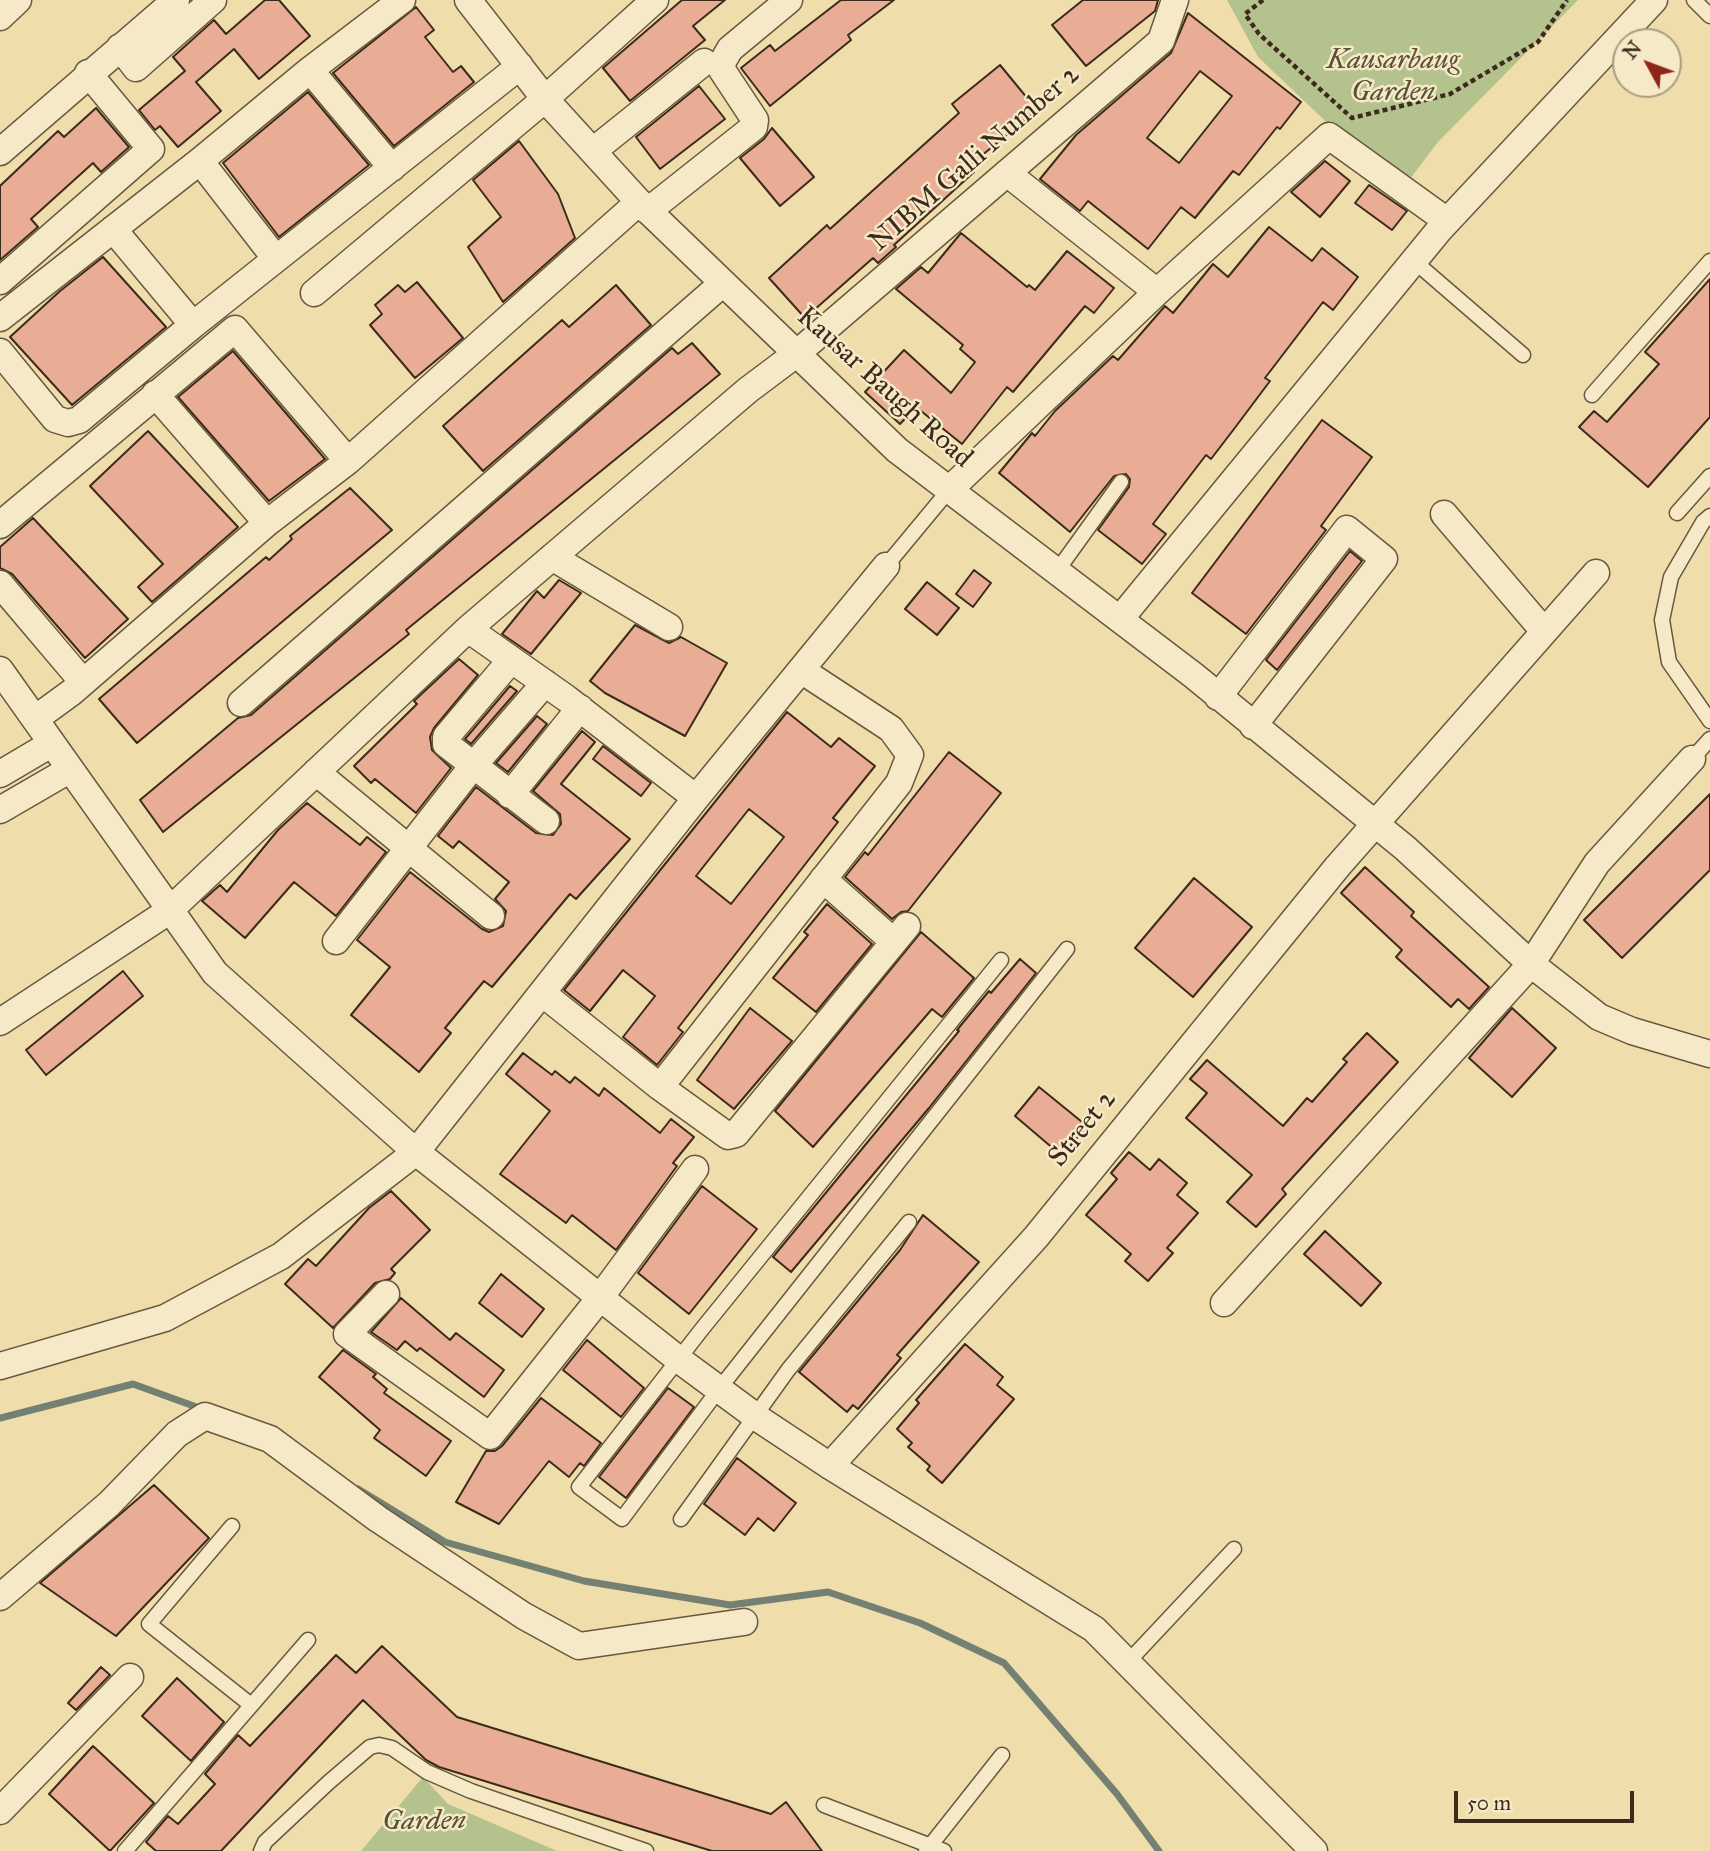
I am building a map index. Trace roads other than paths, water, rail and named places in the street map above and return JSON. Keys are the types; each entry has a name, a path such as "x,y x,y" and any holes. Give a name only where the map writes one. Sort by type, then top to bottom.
{"street":[{"path":"0,17 18,0"},
{"path":"0,152 176,0"},
{"path":"120,47 136,68 213,0"},
{"path":"0,318 200,161 310,70 402,0"},
{"name":"Kausar Baugh Road","path":"468,0 545,99 643,206 897,450 1218,697 1374,823 1531,964 1599,1017 1632,1031 1710,1054"},
{"path":"314,293 545,99 656,0"},
{"path":"34,719 83,682 267,523 348,461 643,206 754,127 755,120 726,79 723,61 730,49 789,0"},
{"name":"NIBM Galli Number 2","path":"0,1022 169,911 468,629 748,390 796,354 1161,41 1175,0"},
{"path":"1120,619 1447,221 1654,0"},
{"path":"593,151 704,61"},
{"path":"0,352 55,419 68,423 79,420 193,325 520,66"},
{"path":"310,70 392,168"},
{"path":"0,282 151,149 88,74"},
{"path":"949,490 1157,292 1329,136 1447,221"},
{"path":"200,161 276,259"},
{"path":"1007,173 1157,292"},
{"path":"113,229 193,325"},
{"path":"241,703 723,283"},
{"path":"0,525 235,329 348,461"},
{"path":"155,394 267,523"},
{"path":"1444,514 1543,631"},
{"path":"1218,697 1347,529 1384,559 1253,726"},
{"path":"552,557 669,627"},
{"path":"0,1366 165,1318 281,1256 416,1152 696,797 886,566"},
{"name":"Street 2","path":"830,1466 1037,1237 1374,823 1596,573"},
{"path":"0,584 83,682"},
{"path":"468,629 580,708 696,797"},
{"path":"511,660 446,737 446,744 472,767 546,821"},
{"path":"0,670 215,972 416,1152 678,1359 830,1466 1094,1629 1314,1851"},
{"path":"660,1087 899,783 910,755 891,729 801,670"},
{"path":"336,941 472,767 545,683"},
{"path":"510,794 580,708"},
{"path":"0,775 51,744"},
{"path":"1224,1303 1531,964 1597,863 1692,758"},
{"path":"0,810 69,770"},
{"path":"316,772 491,916"},
{"path":"542,993 660,1087 728,1136 736,1134 900,933 823,880"},
{"path":"386,1294 348,1334 491,1436 599,1299 695,1169"},
{"path":"0,1597 109,1504 177,1434 205,1416 270,1438 378,1519 524,1616 579,1646 744,1622"},
{"path":"0,1811 130,1677"}],"lane":[{"path":"1694,0 1710,16"},
{"path":"1414,261 1523,355"},
{"path":"1592,395 1710,261"},
{"path":"1677,513 1710,476"},
{"path":"1057,571 1121,482"},
{"path":"886,566 949,490"},
{"path":"1710,516 1703,522 1671,577 1661,620 1669,662 1710,721"},
{"path":"1692,758 1710,739"},
{"path":"1001,960 678,1359 579,1486 622,1519 719,1389 1067,949"},
{"path":"681,1519 754,1415 909,1222"},
{"path":"232,1526 149,1624 251,1704"},
{"path":"1127,1663 1234,1549"},
{"path":"125,1851 308,1640"},
{"path":"261,1851 265,1842 329,1782 370,1747 379,1745 392,1748 427,1772 471,1791 646,1851"},
{"path":"824,1805 934,1849 1002,1755"}],"waterway":[{"path":"0,1418 133,1384 202,1409"},
{"path":"358,1489 445,1542 584,1581 730,1605 828,1592 920,1623 1004,1663 1117,1794 1159,1851"}],"park label":[{"name":"Kausarbaug Garden","path":"1393,77"},
{"name":"Garden","path":"424,1822"}]}
